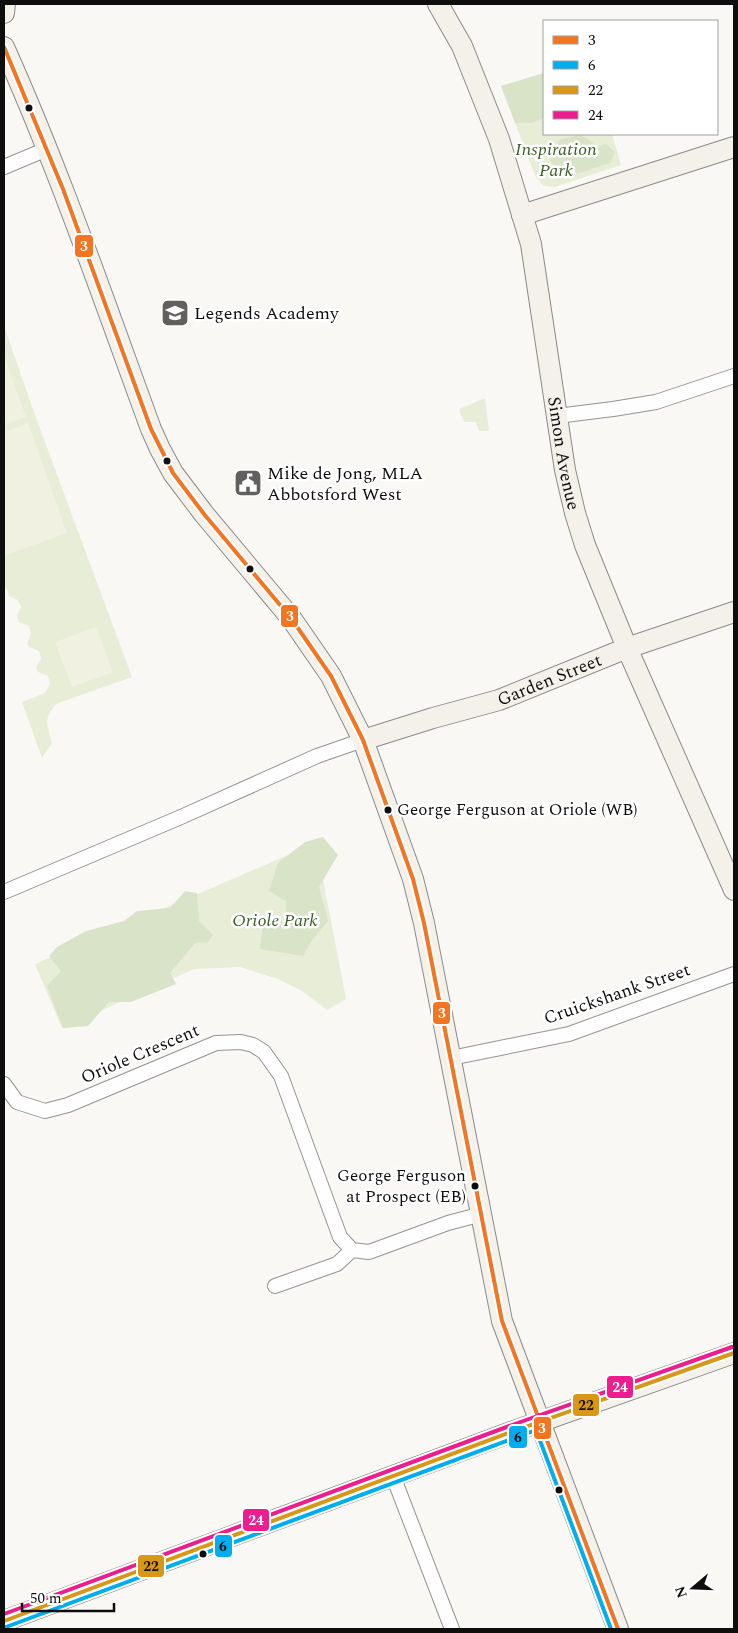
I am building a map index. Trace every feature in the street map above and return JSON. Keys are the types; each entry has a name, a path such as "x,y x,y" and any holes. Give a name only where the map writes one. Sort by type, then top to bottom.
{"main road":[{"path":"4,12 5,4"},
{"name":"Simon Avenue","path":"438,4 462,46 499,139 530,244 565,470 585,545 627,648 734,890"},
{"path":"4,47 47,149 160,449 173,473 204,514 301,631 331,676 363,740 413,880 424,923 502,1322 618,1629"},
{"path":"522,215 734,147"},
{"name":"Garden Street","path":"363,740 498,700 627,648 734,612"},
{"path":"4,1621 540,1422 734,1353"}],"street":[{"path":"4,167 47,149"},
{"path":"557,416 656,402 734,376"},
{"path":"4,892 181,817 317,756 363,740"},
{"name":"Cruickshank Street","path":"451,1058 569,1034 734,974"},
{"name":"Oriole Crescent","path":"4,1084 17,1102 45,1111 68,1105 216,1043 241,1042 253,1046 264,1052 281,1076 340,1237 352,1250"},
{"path":"275,1286 337,1264 352,1250 369,1252 448,1223 482,1214"},
{"path":"393,1476 452,1629"}],"green space":[{"name":"Inspiration Park","path":"543,73 543,135 612,135 621,165 555,187 544,186 536,178 501,86"},
{"path":"543,73 543,118 531,123 515,123 501,86"},
{"path":"579,135 588,139 597,147 606,144 615,152 610,163 558,180 557,168 550,160 559,140"},
{"path":"4,326 132,677 56,704 49,714 47,722 52,743 42,758 22,702 45,693 50,684 48,676 38,672 36,667 41,659 39,651 29,647 27,643 31,634 29,626 19,622 17,616 21,607 18,600 9,596 7,589 4,587"},
{"path":"4,355 26,417 4,425"},
{"path":"485,398 489,431 479,431 476,422 464,422 459,409"},
{"path":"28,423 67,533 4,556 4,432"},
{"path":"96,627 113,672 72,687 55,642"},
{"path":"323,837 338,855 319,887 328,921 312,940 303,956 260,949 263,923 286,922 286,901 269,891 278,863 305,842"},
{"name":"Oriole Park","path":"316,843 346,999 327,1010 302,991 278,979 240,967 194,969 62,1028 35,964"},
{"path":"185,891 197,893 199,921 213,935 208,942 195,943 170,973 176,984 131,1002 109,1002 88,1026 63,1028 47,986 61,971 49,956 57,947 86,931 124,921 137,911 170,908"}],"transit line":[{"name":"3","path":"4,47 63,189 151,429 173,473 204,514 291,618 331,676 363,740 413,879 424,923 502,1321 618,1629"},
{"name":"24","path":"4,1614 512,1425 732,1347"},
{"name":"22","path":"4,1621 514,1431 734,1353"},
{"name":"6","path":"6,1627 536,1430 611,1629"}],"place":[{"name":"Legends Academy","path":"175,313"},
{"name":"Mike de Jong, MLA Abbotsford West","path":"248,483"},
{"name":"George Ferguson at Oriole (WB)","path":"388,810"},
{"name":"George Ferguson at Prospect (EB)","path":"475,1186"}]}
